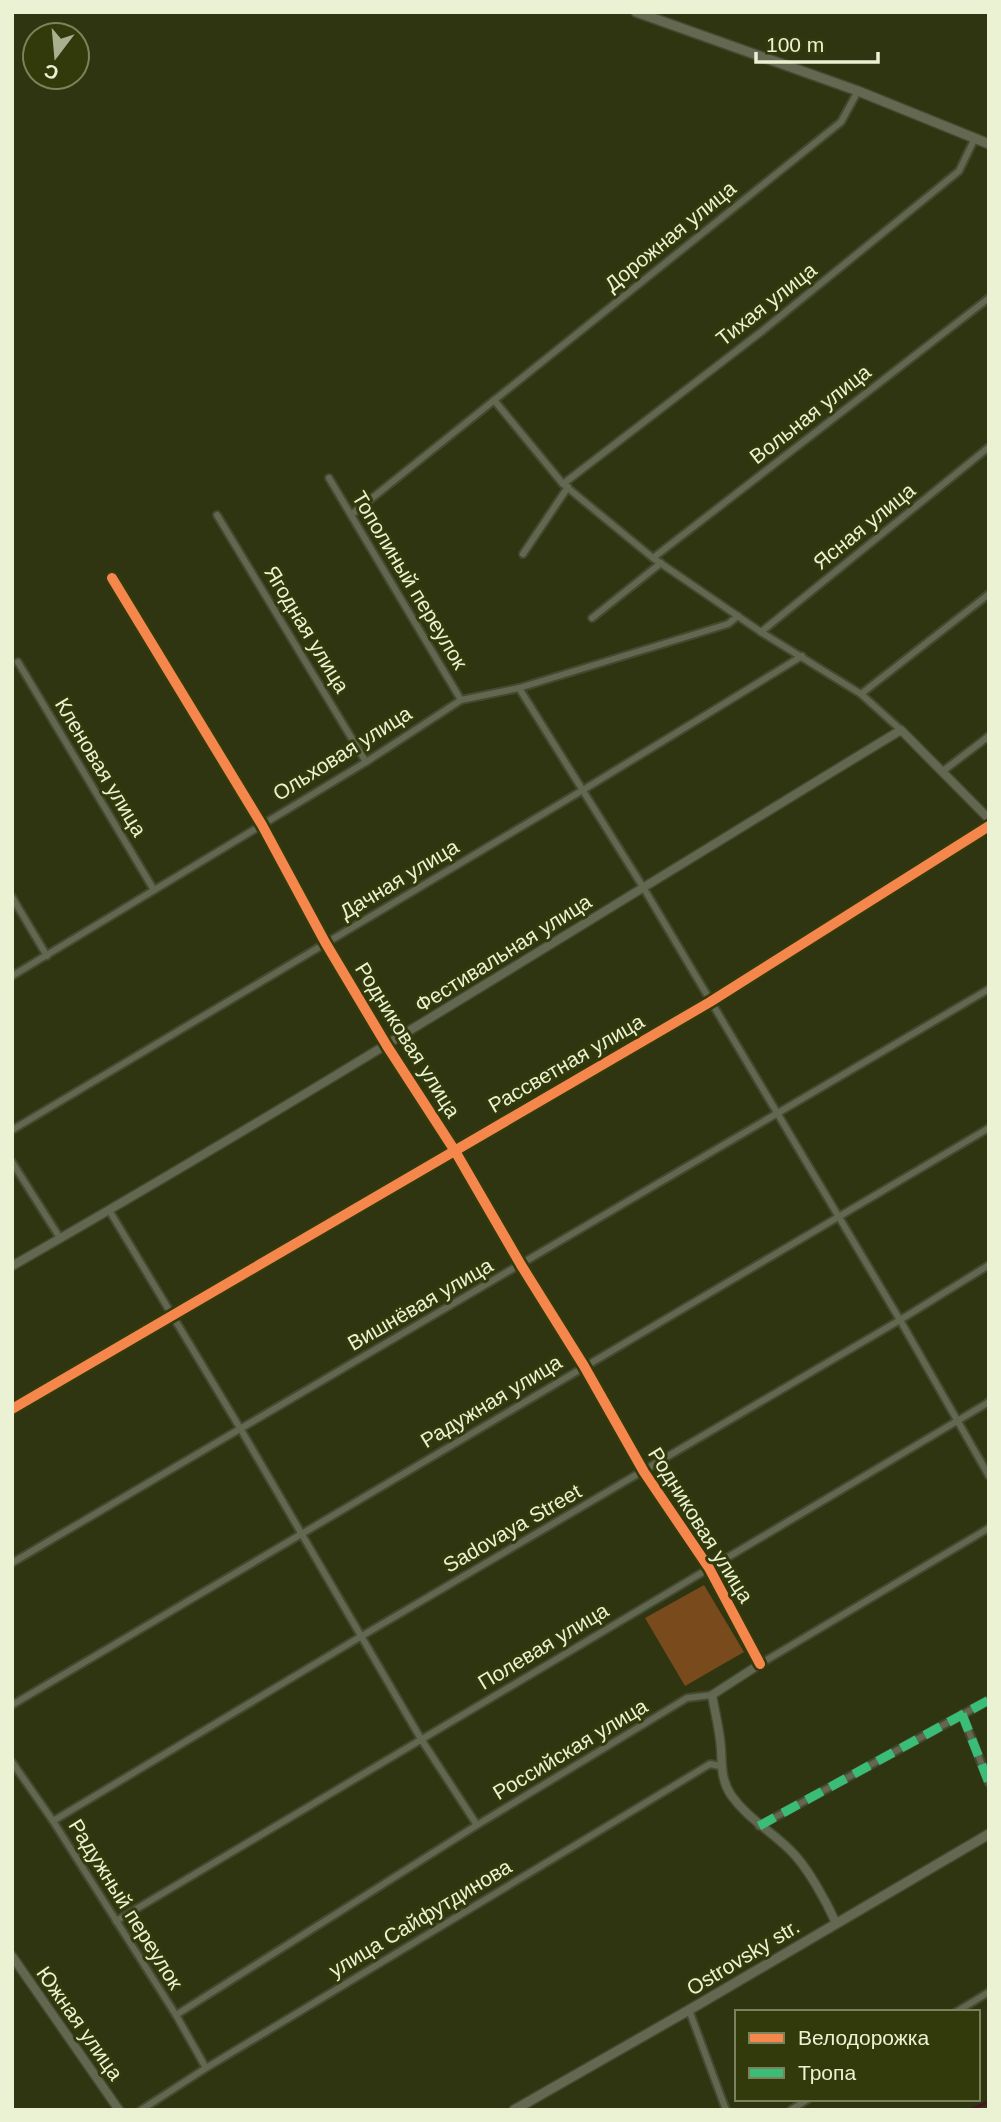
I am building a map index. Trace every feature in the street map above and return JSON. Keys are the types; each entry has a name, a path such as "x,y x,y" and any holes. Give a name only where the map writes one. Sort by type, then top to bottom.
{"main road":[{"path":"636,12 858,91 989,144"},
{"name":"Ostrovsky str.","path":"514,2110 989,1834"}],"street":[{"name":"Дорожная улица","path":"351,515 841,122 858,91"},
{"name":"Тихая улица","path":"523,554 566,486 959,171 975,138"},
{"name":"Вольная улица","path":"653,558 989,298"},
{"path":"494,400 566,486 661,564 761,632 861,694 943,771 989,819"},
{"name":"Ясная улица","path":"761,632 989,447"},
{"name":"Тополиный переулок","path":"329,478 461,700"},
{"name":"Ягодная улица","path":"217,515 366,762"},
{"path":"592,618 661,564"},
{"name":"Родниковая улица","path":"112,578 262,825 325,942 387,1046 455,1151 644,1472 709,1568 760,1664"},
{"path":"861,694 989,594"},
{"name":"Ольховая улица","path":"12,976 366,762 461,700 519,688 728,624 738,616"},
{"name":"Дачная улица","path":"12,1130 583,790 802,656"},
{"name":"Кленовая улица","path":"18,662 154,890"},
{"path":"519,688 643,887 900,1320 989,1476"},
{"name":"Фестивальная улица","path":"12,1266 387,1046 901,730"},
{"path":"943,771 989,736"},
{"name":"Рассветная улица","path":"12,1409 710,1002 989,826"},
{"path":"12,897 47,956"},
{"name":"Вишнёвая улица","path":"12,1563 989,989"},
{"name":"Радужная улица","path":"12,1705 989,1128"},
{"path":"12,1162 60,1238"},
{"path":"109,1210 421,1739 477,1825"},
{"name":"Sadovaya Street","path":"53,1821 989,1265"},
{"name":"Полевая улица","path":"116,1921 989,1402"},
{"name":"Российская улица","path":"176,2015 477,1825 687,1698 712,1695 989,1528"},
{"path":"712,1695 721,1748 720,1766 731,1795 759,1826 791,1851 825,1898 836,1923"},
{"path":"759,1826 989,1700"},
{"path":"962,1714 989,1783"},
{"name":"Радужный переулок","path":"12,1762 53,1821 176,2015 206,2068"},
{"name":"улица Сайфутдинова","path":"141,2110 206,2068 710,1764 720,1766"},
{"name":"Южная улица","path":"12,1956 119,2110"},
{"path":"959,2010 989,1992"},
{"path":"689,2010 726,2110"}],"shaded area":[{"path":"704,1585 744,1652 685,1686 645,1618"}],"waterway":[{"path":"969,2110 989,2102"}],"marked path":[{"path":"759,1826 989,1700"},
{"path":"962,1714 989,1783"}],"cycle path":[{"path":"112,578 262,825 325,942 387,1046 455,1151 644,1472 709,1568 760,1664"},
{"path":"12,1409 710,1002 989,826"}]}
